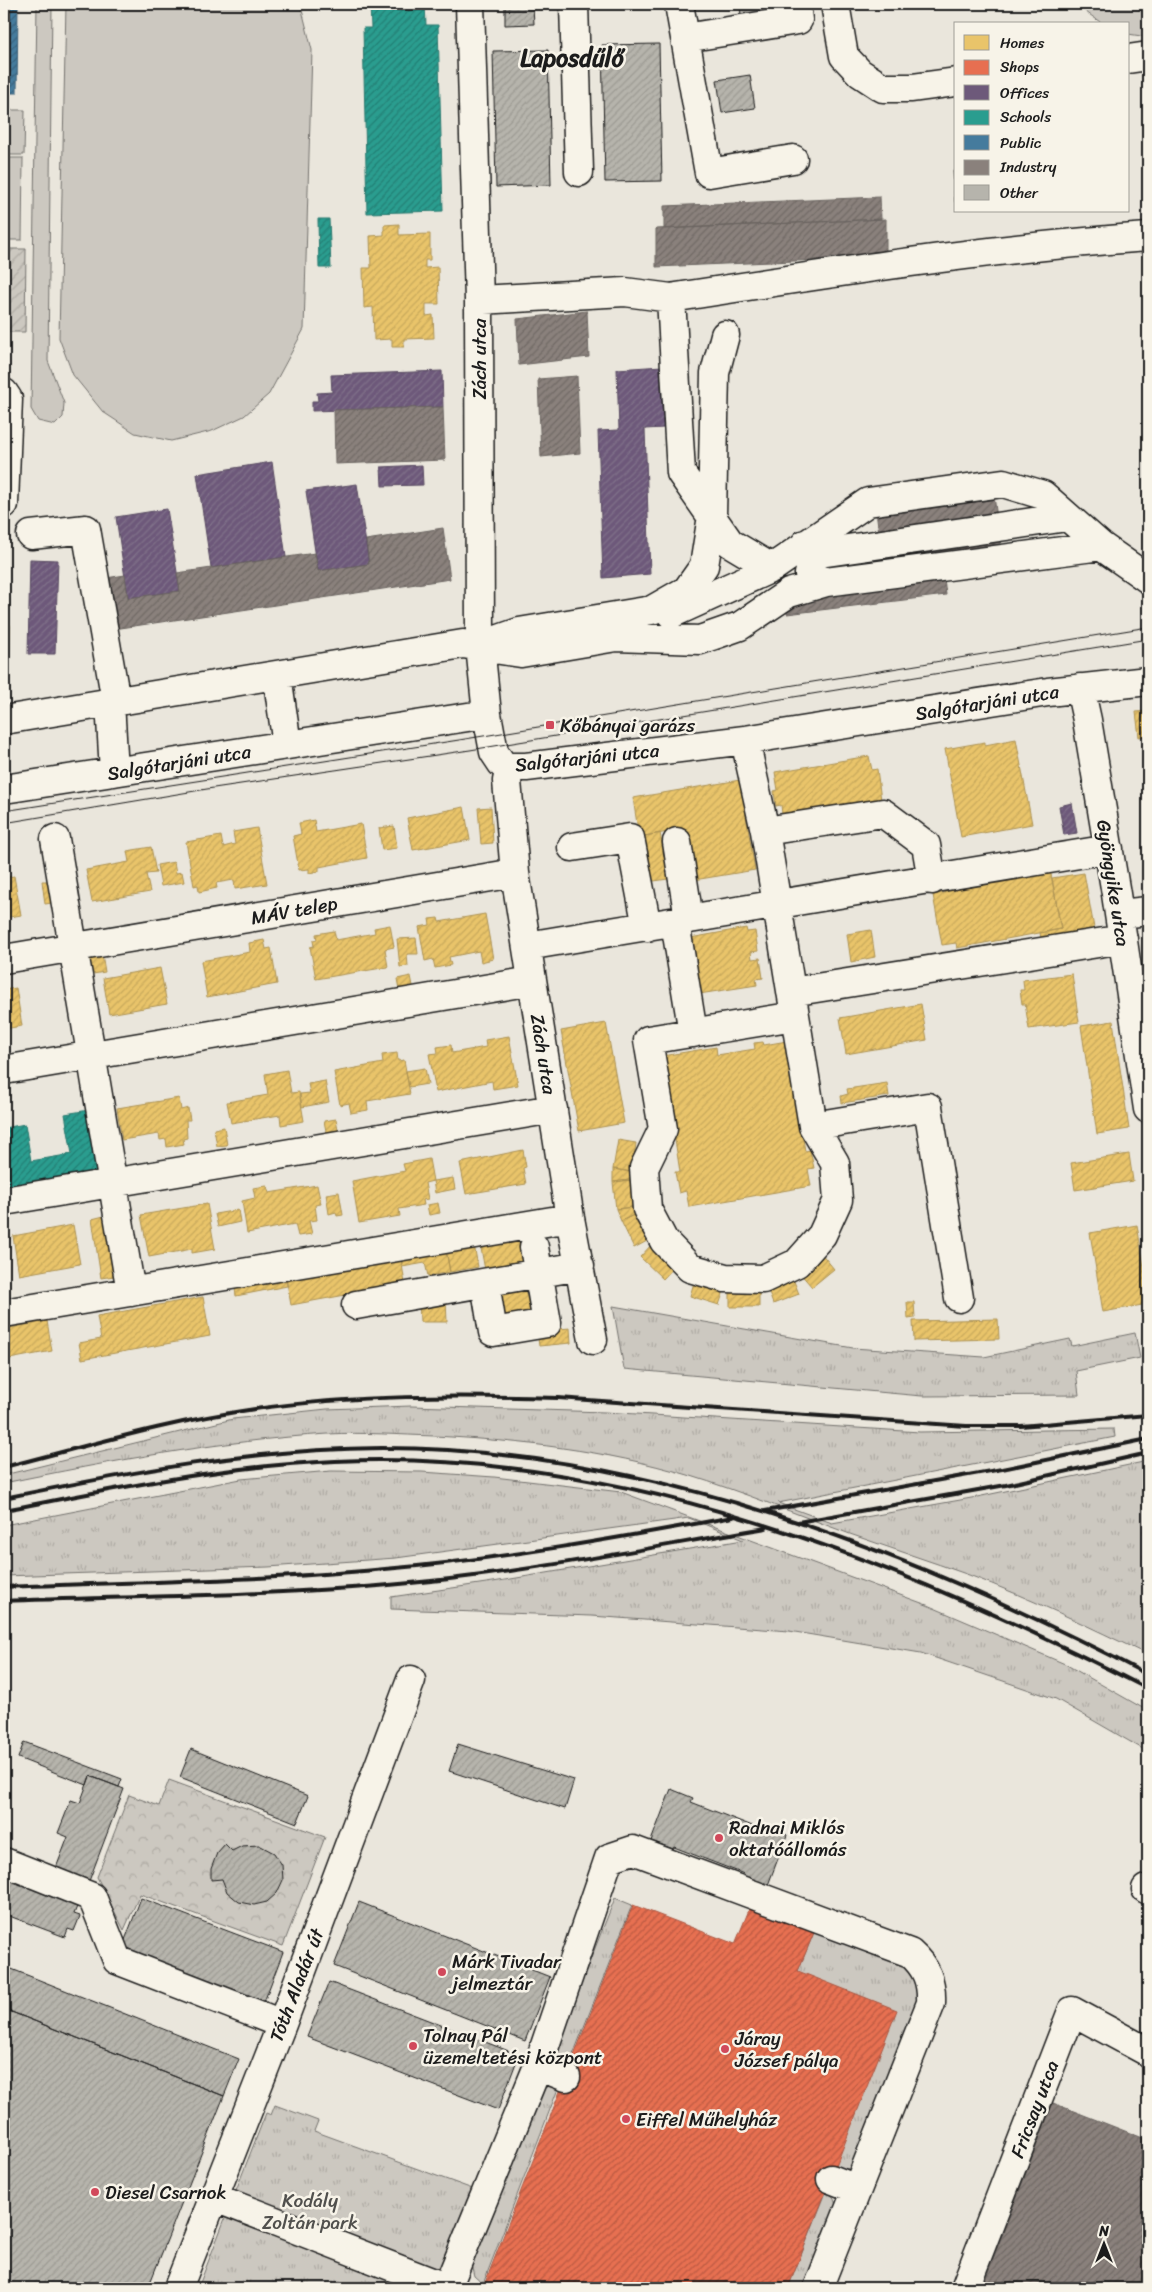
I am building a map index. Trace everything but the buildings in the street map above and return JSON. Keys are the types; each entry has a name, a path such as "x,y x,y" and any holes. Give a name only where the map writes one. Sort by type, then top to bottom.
{"street":[{"name":"Zách utca","path":"470,4 478,300 480,646 487,714"},
{"path":"574,4 579,172"},
{"path":"679,4 708,173 793,159"},
{"path":"685,38 797,12 836,9 844,56 860,73 883,88 912,88 954,82"},
{"path":"1130,59 1148,56"},
{"path":"478,300 625,292 671,298 898,263 1060,243 1148,237"},
{"path":"671,298 681,473 730,543 794,552 829,568 1076,529"},
{"path":"480,646 519,632 652,610 687,590 704,566 712,516 715,373 725,335"},
{"path":"4,393 8,399 4,504"},
{"path":"616,637 794,552 868,502 993,484 1003,483 1043,495 1076,529 1148,579"},
{"path":"31,535 86,529 113,702 114,772"},
{"path":"4,720 463,644 521,653 616,637 700,640 740,626 789,593 826,582 1076,529"},
{"path":"794,552 826,582"},
{"path":"277,675 287,745"},
{"name":"Salgótarjáni utca","path":"4,789 487,714 494,752 502,764 510,768 745,740 1080,688 1148,680"},
{"name":"Gyöngyike utca","path":"1080,688 1109,849 1148,1109"},
{"path":"745,740 765,831 793,1004 813,1126 836,1163 838,1200 822,1235 798,1263 763,1278 726,1278 690,1268 664,1241 647,1209 644,1168 663,1129 648,1040 693,1033 793,1004 1121,926 1148,911"},
{"name":"Zách utca","path":"510,768 507,781 515,873 570,1218 593,1340"},
{"path":"765,831 883,813 926,845 932,880"},
{"path":"572,847 630,838 647,927"},
{"path":"54,839 74,947 131,1292"},
{"path":"677,842 682,921 693,1033"},
{"path":"527,946 1109,849"},
{"name":"MÁV telep","path":"4,959 515,873"},
{"path":"4,1070 532,981"},
{"path":"813,1126 928,1107 960,1298"},
{"path":"4,1202 553,1109"},
{"path":"4,1314 570,1218"},
{"path":"356,1305 485,1283 536,1260 580,1266"},
{"path":"485,1283 494,1332 547,1323 536,1260"},
{"name":"Tóth Aladár út","path":"178,2288 282,2024 412,1680"},
{"path":"213,2197 447,2288 538,2066 610,1858 633,1850 910,1953 920,1961 928,1975 932,1990 931,2003 818,2288"},
{"path":"4,1862 92,1897 117,1960 282,2024"},
{"name":"Fricsay utca","path":"965,2288 1072,2011 1148,2052"},
{"path":"538,2066 566,2077"},
{"path":"830,2179 857,2189"}],"green space":[{"path":"37,4 52,4 48,361 64,403 63,417 55,425 38,421 31,409"},
{"path":"66,4 297,4 302,10 312,50 304,329 269,394 244,416 212,431 171,441 135,433 103,412 73,375 59,338"},
{"path":"1078,4 1148,4 1148,37 1130,34 1130,22 1100,22"},
{"path":"4,110 25,110 24,155 4,155"},
{"path":"4,158 23,158 22,240 4,240"},
{"path":"4,249 26,249 25,332 4,332"},
{"path":"613,1306 853,1348 984,1357 1070,1339 1072,1346 1135,1333 1140,1358 1076,1371 1079,1395 922,1396 624,1369"},
{"path":"411,1406 605,1412 920,1432 1114,1429 1115,1437 778,1503 832,1523 977,1497 1148,1461 1148,1655 1015,1593 729,1489 657,1466 563,1448 435,1436 368,1433 328,1434 287,1437 165,1453 4,1483 4,1475 233,1419 327,1409"},
{"path":"331,1471 422,1472 494,1477 621,1492 927,1605 1065,1664 1148,1711 1148,1752 1056,1699 921,1653 789,1631 592,1616 391,1609 391,1597 743,1540 689,1518 396,1558 268,1567 4,1576 4,1525 241,1479"},
{"path":"169,1780 325,1837 283,1946 140,1894 124,1930 97,1877 129,1795 159,1806"},
{"path":"615,1898 632,1905 567,2070 558,2062 556,2046"},
{"path":"815,1930 900,1963 911,1972 921,1995 855,2164 847,2169 834,2170 798,1971"},
{"path":"553,2085 559,2086 483,2284 474,2276 471,2264 544,2088"},
{"name":"Kodály Zoltán park","path":"275,2105 318,2121 314,2131 478,2191 440,2288 198,2288 266,2113 271,2115"},
{"path":"827,2190 834,2198 837,2210 809,2288 788,2288"}],"tram line":[{"path":"4,811 459,740 1148,627"},
{"path":"4,823 207,789 470,750 1148,639"}],"railway":[{"path":"4,1467 129,1435 223,1414 293,1404 406,1397 558,1398 966,1426 1021,1426 1148,1415"},
{"path":"765,1511 1002,1469 1148,1439"},
{"path":"4,1498 98,1479 239,1457 334,1449 382,1448 482,1453 582,1466 680,1488 778,1516 874,1550 968,1588 1059,1630 1148,1675"},
{"path":"798,1522 1006,1485 1148,1453"},
{"path":"4,1510 210,1473 335,1461 442,1462 548,1473 652,1494 755,1522 856,1557 955,1598 1053,1642 1148,1689"},
{"path":"4,1587 243,1579 429,1565 516,1554 733,1517"},
{"path":"4,1601 271,1593 431,1581 557,1564 766,1528"}],"place":[{"name":"Kőbányai garázs","path":"550,725"},
{"name":"Radnai Miklós oktatóállomás","path":"719,1838"},
{"name":"Márk Tivadar jelmeztár","path":"442,1972"},
{"name":"Tolnay Pál üzemeltetési központ","path":"413,2046"},
{"name":"Járay József pálya","path":"725,2049"},
{"name":"Eiffel Műhelyház","path":"626,2119"},
{"name":"Diesel Csarnok","path":"95,2192"}],"district":[{"name":"Laposdűlő","path":"572,58"}]}
